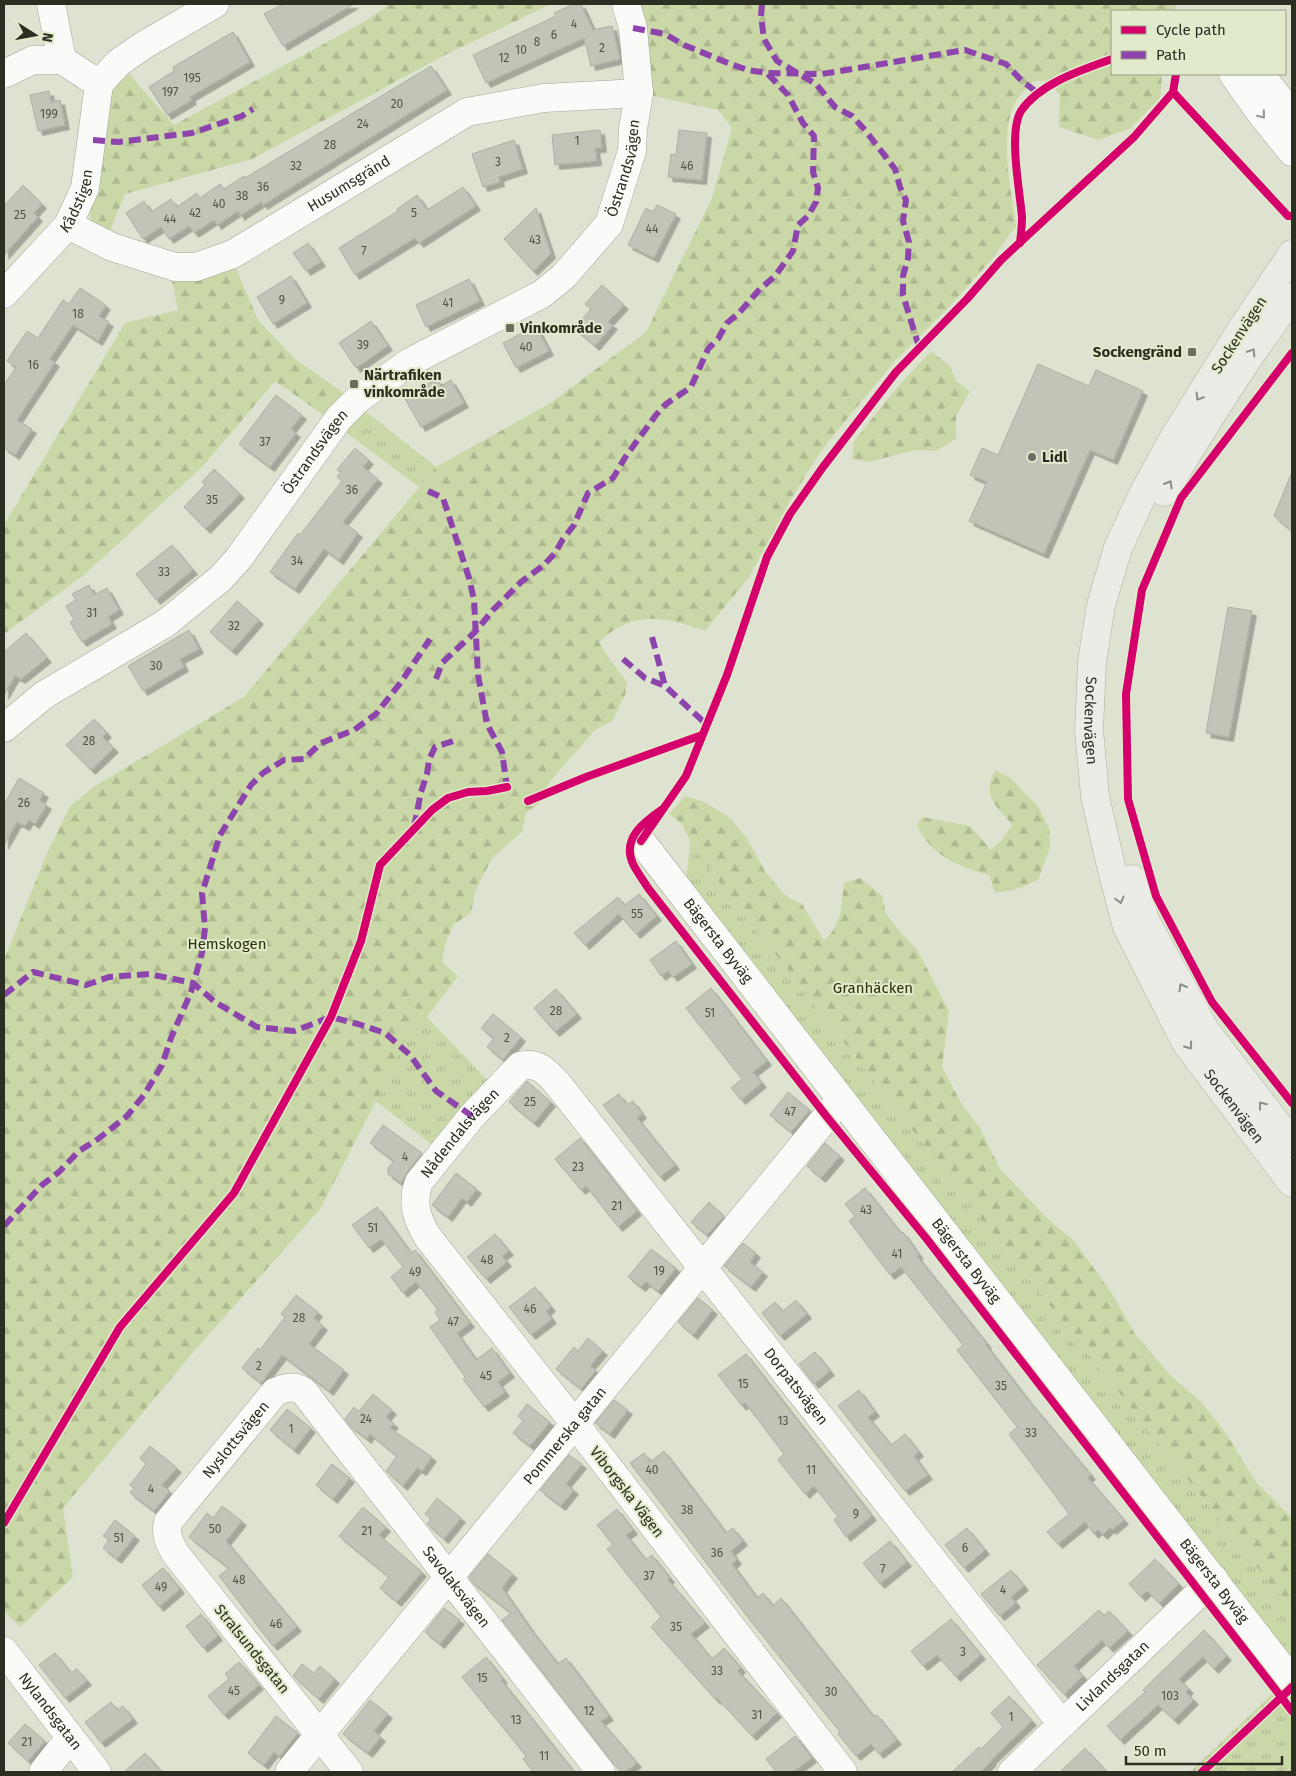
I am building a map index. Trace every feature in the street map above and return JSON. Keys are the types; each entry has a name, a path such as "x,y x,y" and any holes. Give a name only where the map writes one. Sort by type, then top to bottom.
{"main road":[{"name":"Sockenvägen","path":"1292,254 1241,330 1172,441 1143,494 1118,548 1101,605 1092,662 1089,730 1095,796 1127,927 1186,1043 1292,1183"},
{"name":"Sockenvägen","path":"1292,297 1257,344 1188,452 1160,499 1134,552 1118,605 1108,666 1104,726 1108,781 1125,857 1145,920 1205,1030 1292,1143"}],"street":[{"path":"51,4 62,60"},
{"path":"4,74 32,60 62,60 99,84 118,63 144,45 215,4"},
{"name":"Östrandsvägen","path":"4,726 44,695 166,623 221,578 244,551 339,418 358,399 410,362 542,294 564,276 609,224 632,152 633,129 639,93 633,28 626,4"},
{"path":"1241,75 1292,114"},
{"path":"1241,75 1292,152"},
{"name":"Kådstigen","path":"4,294 68,226 85,188 99,84"},
{"name":"Husumsgränd","path":"68,226 112,247 175,267 196,267 233,254 467,112 544,98 639,93"},
{"name":"Bägersta Byväg","path":"641,841 1292,1681"},
{"name":"Dorpatsvägen","path":"520,1066 526,1064 545,1069 558,1082 1062,1724"},
{"name":"Nådendalsvägen","path":"415,1209 415,1192 419,1182 472,1116 520,1066"},
{"name":"Pommerska gatan","path":"289,1772 841,1099"},
{"name":"Viborgska Vägen","path":"415,1209 419,1222 427,1236 575,1424 843,1772"},
{"name":"Nyslottsvägen","path":"168,1522 274,1392 286,1387 299,1389 307,1394 311,1401"},
{"name":"Savolaksvägen","path":"311,1401 601,1772"},
{"name":"Stralsundsgatan","path":"168,1522 166,1529 168,1541 175,1553 349,1772"},
{"name":"Livlandsgatan","path":"1012,1772 1214,1579"},
{"name":"Nylandsgatan","path":"4,1651 97,1772"},
{"path":"43,1772 70,1738"}],"green space":[{"path":"390,4 551,4 447,54 252,159 125,194 109,233 91,221 89,207 110,92 129,74 174,125 364,22"},
{"name":"Hemskogen","path":"636,4 1177,4 1174,10 1111,10 1111,75 1162,75 1160,98 1131,128 1099,140 1059,127 1060,95 1048,81 1034,81 1018,98 1011,114 1007,145 1007,162 1016,226 991,260 948,308 895,361 831,438 790,501 749,577 705,631 676,622 650,619 637,620 612,631 599,642 627,682 625,695 612,721 595,730 549,783 541,802 526,813 522,832 492,858 475,892 471,913 454,924 445,944 442,962 458,976 427,1017 412,1023 390,1074 320,1209 195,1350 63,1508 73,1577 20,1627 4,1611 4,960 47,853 70,806 95,786 244,697 436,467 549,404 646,332 712,198 732,128 718,110 649,95 649,71 643,27"},
{"path":"232,259 258,320 295,359 345,394 325,416 275,381 203,466 84,575 4,634 4,525 125,323 178,310 169,267"},
{"path":"931,351 950,366 956,381 970,391 956,416 956,439 936,451 915,450 869,462 852,459 854,441 894,391"},
{"path":"364,410 436,467 419,487 343,430"},
{"path":"995,770 1011,778 1039,808 1049,828 1050,847 1038,880 1017,889 995,893 989,875 956,864 938,852 917,825 922,817 970,826 991,850 1002,840 1012,825 996,806 990,794 991,780"},
{"name":"Granhäcken","path":"685,796 704,802 729,817 748,840 766,873 786,896 802,904 824,941 830,935 840,915 844,883 860,878 882,896 886,914 918,951 949,1011 942,1067 962,1105 980,1128 1000,1169 1047,1218 1074,1241 1111,1292 1135,1334 1170,1375 1201,1402 1225,1432 1256,1482 1292,1518 1292,1611 983,1221 720,883 690,841 682,824 669,814"},
{"path":"690,841 720,883 983,1221 1292,1611 1292,1660 686,883"},
{"path":"427,1017 492,1085 436,1148 376,1101 412,1023"},
{"path":"1280,1686 1292,1697 1292,1772 1190,1772"}],"building":[{"path":"283,4 354,4 283,46 264,14"},
{"path":"574,4 581,4 593,30 612,26 620,59 591,66 584,38 486,83 473,55 556,16 554,13"},
{"path":"233,32 250,62 190,97 192,100 167,115 149,87 174,71 173,67"},
{"path":"431,66 447,90 263,205 261,202 240,216 238,211 217,225 214,220 194,233 189,226 169,239 161,227 143,239 126,213 144,201 151,212 171,199 177,207 197,193 200,198 220,184 224,189"},
{"path":"49,91 51,102 60,100 65,125 38,131 30,95"},
{"path":"600,130 602,148 595,148 597,161 555,165 552,135"},
{"path":"679,130 707,133 702,180 668,177 671,154 676,155"},
{"path":"514,140 523,169 499,177 500,182 483,187 472,154"},
{"path":"23,185 42,204 34,213 38,217 4,255 4,206"},
{"path":"463,187 476,206 419,243 415,238 355,275 339,248 398,211 397,209 417,195 427,210"},
{"path":"657,205 676,214 654,258 628,245 646,208 653,212"},
{"path":"536,208 551,254 533,271 504,239"},
{"path":"308,243 321,262 306,271 293,253"},
{"path":"291,276 307,303 273,324 257,297"},
{"path":"469,279 480,301 426,327 416,305"},
{"path":"602,285 624,305 608,322 613,325 595,346 574,328 591,309 585,304"},
{"path":"80,288 106,305 99,316 109,322 98,341 73,325 50,359 55,362 17,420 32,429 15,455 4,448 4,385 16,367 7,361 27,331 38,338 63,300 69,304"},
{"path":"371,321 388,346 356,368 339,343"},
{"path":"536,326 549,351 516,368 503,343"},
{"name":"Lidl","path":"1038,364 1089,386 1096,370 1143,391 1113,460 1090,450 1044,554 969,521 987,482 970,475 982,448 998,455"},
{"path":"437,379 441,386 451,380 464,403 421,427 404,397"},
{"path":"276,395 302,415 291,429 296,433 270,467 239,444"},
{"path":"355,448 369,460 363,467 378,479 343,522 358,533 339,560 324,549 295,589 270,572 298,533 300,535 342,481 337,477 341,472 337,470"},
{"path":"214,469 240,494 206,529 184,507 205,485 202,482"},
{"path":"1292,472 1292,531 1274,516"},
{"path":"172,545 193,570 156,600 136,574"},
{"path":"89,585 94,595 107,588 119,610 108,617 112,624 82,642 70,622 74,620 66,606 76,600 72,594"},
{"path":"237,601 259,620 232,651 210,632"},
{"path":"1228,607 1252,611 1229,737 1206,733"},
{"path":"189,630 199,649 180,659 184,667 143,691 128,666"},
{"path":"26,633 47,658 21,679 15,676 4,695 4,652"},
{"path":"94,719 107,733 103,737 114,748 91,770 66,745"},
{"path":"19,778 44,793 40,800 47,805 35,824 29,820 25,826 17,822 4,845 4,805"},
{"path":"639,894 657,916 636,934 619,914 585,945 574,933 618,897 625,905"},
{"path":"676,941 692,964 673,977 668,971 661,976 650,960"},
{"path":"711,988 767,1061 753,1072 762,1083 741,1100 731,1088 742,1079 686,1008"},
{"path":"556,989 577,1014 555,1032 534,1008"},
{"path":"493,1014 521,1037 503,1060 487,1047 494,1038 481,1028"},
{"path":"527,1081 551,1102 534,1123 509,1102"},
{"path":"788,1092 810,1110 791,1132 770,1115"},
{"path":"619,1094 627,1105 633,1101 642,1114 637,1118 675,1165 660,1177 603,1105"},
{"path":"383,1125 422,1153 401,1183 388,1174 388,1168 394,1161 370,1143"},
{"path":"580,1138 637,1211 618,1227 586,1186 581,1190 555,1159"},
{"path":"825,1143 840,1156 821,1178 807,1166"},
{"path":"456,1173 477,1189 467,1202 462,1198 448,1217 432,1205"},
{"path":"865,1188 901,1233 903,1232 919,1255 917,1256 987,1344 1029,1401 1091,1475 1088,1478 1124,1520 1112,1530 1110,1528 1103,1535 1098,1530 1094,1534 1085,1522 1058,1544 1047,1532 1069,1514 1009,1434 1017,1427 957,1350 963,1345 901,1267 890,1275 849,1221 855,1216 845,1204"},
{"path":"709,1202 724,1216 707,1235 691,1222"},
{"path":"377,1207 411,1253 415,1250 470,1323 457,1333 476,1360 492,1348 510,1373 498,1382 505,1392 484,1407 463,1379 465,1377 430,1327 440,1320 435,1312 438,1310 416,1282 403,1293 391,1277 403,1267 381,1239 369,1248 352,1225"},
{"path":"495,1234 509,1251 502,1256 507,1262 486,1279 467,1257"},
{"path":"743,1243 756,1253 750,1262 763,1272 751,1287 724,1266"},
{"path":"651,1249 676,1268 658,1291 646,1282 641,1287 628,1277"},
{"path":"535,1287 551,1307 546,1311 552,1319 531,1335 509,1307"},
{"path":"296,1295 318,1312 314,1318 323,1326 309,1344 344,1370 329,1391 282,1355 261,1383 242,1368 258,1348 260,1350 285,1317 281,1314"},
{"path":"698,1298 713,1310 693,1335 678,1322"},
{"path":"796,1300 807,1314 780,1336 762,1313 775,1302 783,1311"},
{"path":"588,1338 603,1351 590,1366 596,1370 581,1389 556,1369 574,1347 578,1351"},
{"path":"815,1352 830,1371 814,1384 799,1364"},
{"path":"746,1354 872,1516 846,1537 834,1520 838,1517 814,1486 805,1494 778,1460 784,1454 745,1403 742,1406 718,1375"},
{"path":"859,1390 875,1412 868,1417 891,1445 905,1434 919,1452 914,1456 928,1475 905,1491 838,1406"},
{"path":"373,1394 392,1410 386,1417 394,1424 390,1428 432,1457 422,1471 417,1468 403,1486 386,1471 397,1456 370,1434 367,1439 350,1426 345,1419 354,1407 359,1411"},
{"path":"614,1400 628,1410 610,1434 595,1423"},
{"path":"527,1404 550,1422 530,1446 513,1433 523,1421 518,1416"},
{"path":"287,1409 311,1428 294,1450 270,1430"},
{"path":"150,1446 177,1468 162,1485 170,1491 154,1511 130,1493 134,1488 130,1485 146,1464 140,1458"},
{"path":"664,1451 726,1533 733,1528 743,1541 731,1551 737,1560 732,1564 757,1598 763,1593 773,1606 781,1598 874,1717 877,1715 897,1740 879,1754 871,1744 856,1756 838,1734 840,1732 753,1624 630,1463 644,1453 650,1462"},
{"path":"569,1455 582,1464 566,1484 574,1490 561,1506 540,1490"},
{"path":"332,1464 350,1478 333,1499 316,1485"},
{"path":"437,1498 461,1518 444,1539 427,1524 431,1519 425,1514"},
{"path":"222,1506 242,1521 226,1541 297,1627 273,1646 219,1576 229,1568 189,1537 207,1513 213,1518"},
{"path":"363,1507 386,1527 379,1535 422,1572 397,1602 380,1588 389,1577 339,1536"},
{"path":"617,1509 633,1530 626,1535 646,1560 652,1555 670,1578 668,1580 705,1623 691,1634 712,1659 724,1648 741,1668 738,1671 777,1713 752,1736 718,1699 716,1700 651,1627 661,1617 607,1549 613,1545 597,1525"},
{"path":"115,1520 135,1536 117,1559 103,1548 109,1540 103,1536"},
{"path":"967,1528 985,1550 964,1568 945,1545"},
{"path":"890,1541 907,1562 880,1584 863,1563"},
{"path":"488,1554 513,1574 502,1588 532,1631 558,1664 566,1658 609,1716 601,1721 637,1763 625,1772 621,1772 614,1764 502,1620 511,1613 473,1583 469,1577"},
{"path":"1155,1559 1179,1584 1159,1603 1147,1591 1141,1597 1129,1584"},
{"path":"163,1568 180,1589 159,1607 142,1585"},
{"path":"1011,1570 1024,1586 1011,1597 1016,1603 1000,1616 981,1594"},
{"path":"444,1608 460,1620 440,1644 425,1632"},
{"path":"1099,1610 1104,1615 1109,1611 1128,1631 1109,1648 1102,1640 1074,1666 1083,1676 1064,1694 1037,1665"},
{"path":"201,1614 218,1636 203,1648 186,1626"},
{"path":"951,1619 981,1655 956,1677 937,1655 923,1666 911,1651"},
{"path":"1204,1630 1227,1656 1214,1669 1203,1657 1179,1679 1189,1689 1186,1692 1194,1700 1174,1720 1158,1705 1120,1740 1107,1726 1145,1692 1143,1690"},
{"path":"55,1653 71,1673 77,1669 87,1681 65,1698 39,1665"},
{"path":"486,1657 503,1679 501,1680 574,1772 533,1772 523,1759 526,1756 462,1677"},
{"path":"239,1662 259,1685 224,1715 208,1696 229,1679 225,1674"},
{"path":"302,1664 314,1673 320,1666 335,1679 319,1699 293,1676"},
{"path":"1009,1696 1032,1721 981,1772 952,1772 979,1747 981,1749 1003,1727 991,1713"},
{"path":"370,1700 388,1714 374,1731 381,1737 368,1753 343,1734"},
{"path":"111,1702 117,1710 123,1706 133,1719 101,1743 85,1722"},
{"path":"276,1716 298,1733 279,1757 274,1752 264,1765 248,1753"},
{"path":"25,1724 45,1741 28,1761 8,1743"},
{"path":"795,1736 812,1758 793,1772 776,1772 766,1759"},
{"path":"1085,1748 1107,1772 1060,1772"},
{"path":"145,1753 162,1772 124,1772"}],"marked path":[{"path":"762,4 761,16 764,39 777,61 816,84 835,107 852,116 895,169 906,200 903,221 909,242 908,258 903,276 903,295 919,347"},
{"path":"633,28 665,34 684,45 733,65 767,73 822,74 965,50 1006,64 1022,81 1038,93"},
{"path":"436,679 442,663 475,632 493,610 521,582 544,565 555,553 574,525 588,493 613,478 626,456 656,415 666,404 691,387 708,349 718,339 727,323 775,276 793,251 798,225 808,216 816,202 818,188 813,172 814,136 803,123 788,95 767,73"},
{"path":"93,140 118,142 192,133 242,116 253,109"},
{"path":"428,491 443,498 469,578 474,600 478,675 487,724 502,752 507,787"},
{"path":"652,637 665,686"},
{"path":"4,1226 42,1185 59,1172 79,1151 127,1116 144,1095 162,1065 171,1038 191,992 202,953 205,928 202,893 220,835 251,785 263,773 284,760 304,759 321,743 354,730 376,714 401,682 430,639"},
{"path":"623,659 645,678 665,686 706,724"},
{"path":"414,827 429,760 435,747 456,740"},
{"path":"4,995 33,972 86,985 109,977 149,974 193,983 215,1002 257,1027 294,1031 331,1017 385,1033 410,1055 436,1091 472,1116"}],"cycle path":[{"path":"1020,243 1022,217 1017,178 1015,133 1021,111 1029,101 1050,85 1111,59"},
{"path":"641,841 686,776 727,675 767,557 790,514 823,467 896,372 967,299 1001,260 1134,137 1173,92 1176,75"},
{"path":"1173,92 1288,216 1292,216"},
{"path":"1292,353 1181,498 1142,590 1126,694 1128,799 1156,896 1212,1002 1292,1103"},
{"path":"528,801 586,777 702,735"},
{"path":"4,1523 120,1327 234,1193 331,1017 361,941 380,865 432,810 448,798 468,792 507,787"},
{"path":"664,808 637,831 630,846 633,864 648,888 827,1117 926,1238 1292,1711"},
{"path":"1202,1772 1292,1687"}],"place":[{"name":"Vinkområde","path":"510,328"},
{"name":"Sockengränd","path":"1192,352"},
{"name":"Närtrafiken vinkområde","path":"354,384"},
{"name":"Lidl","path":"1032,457"}]}
